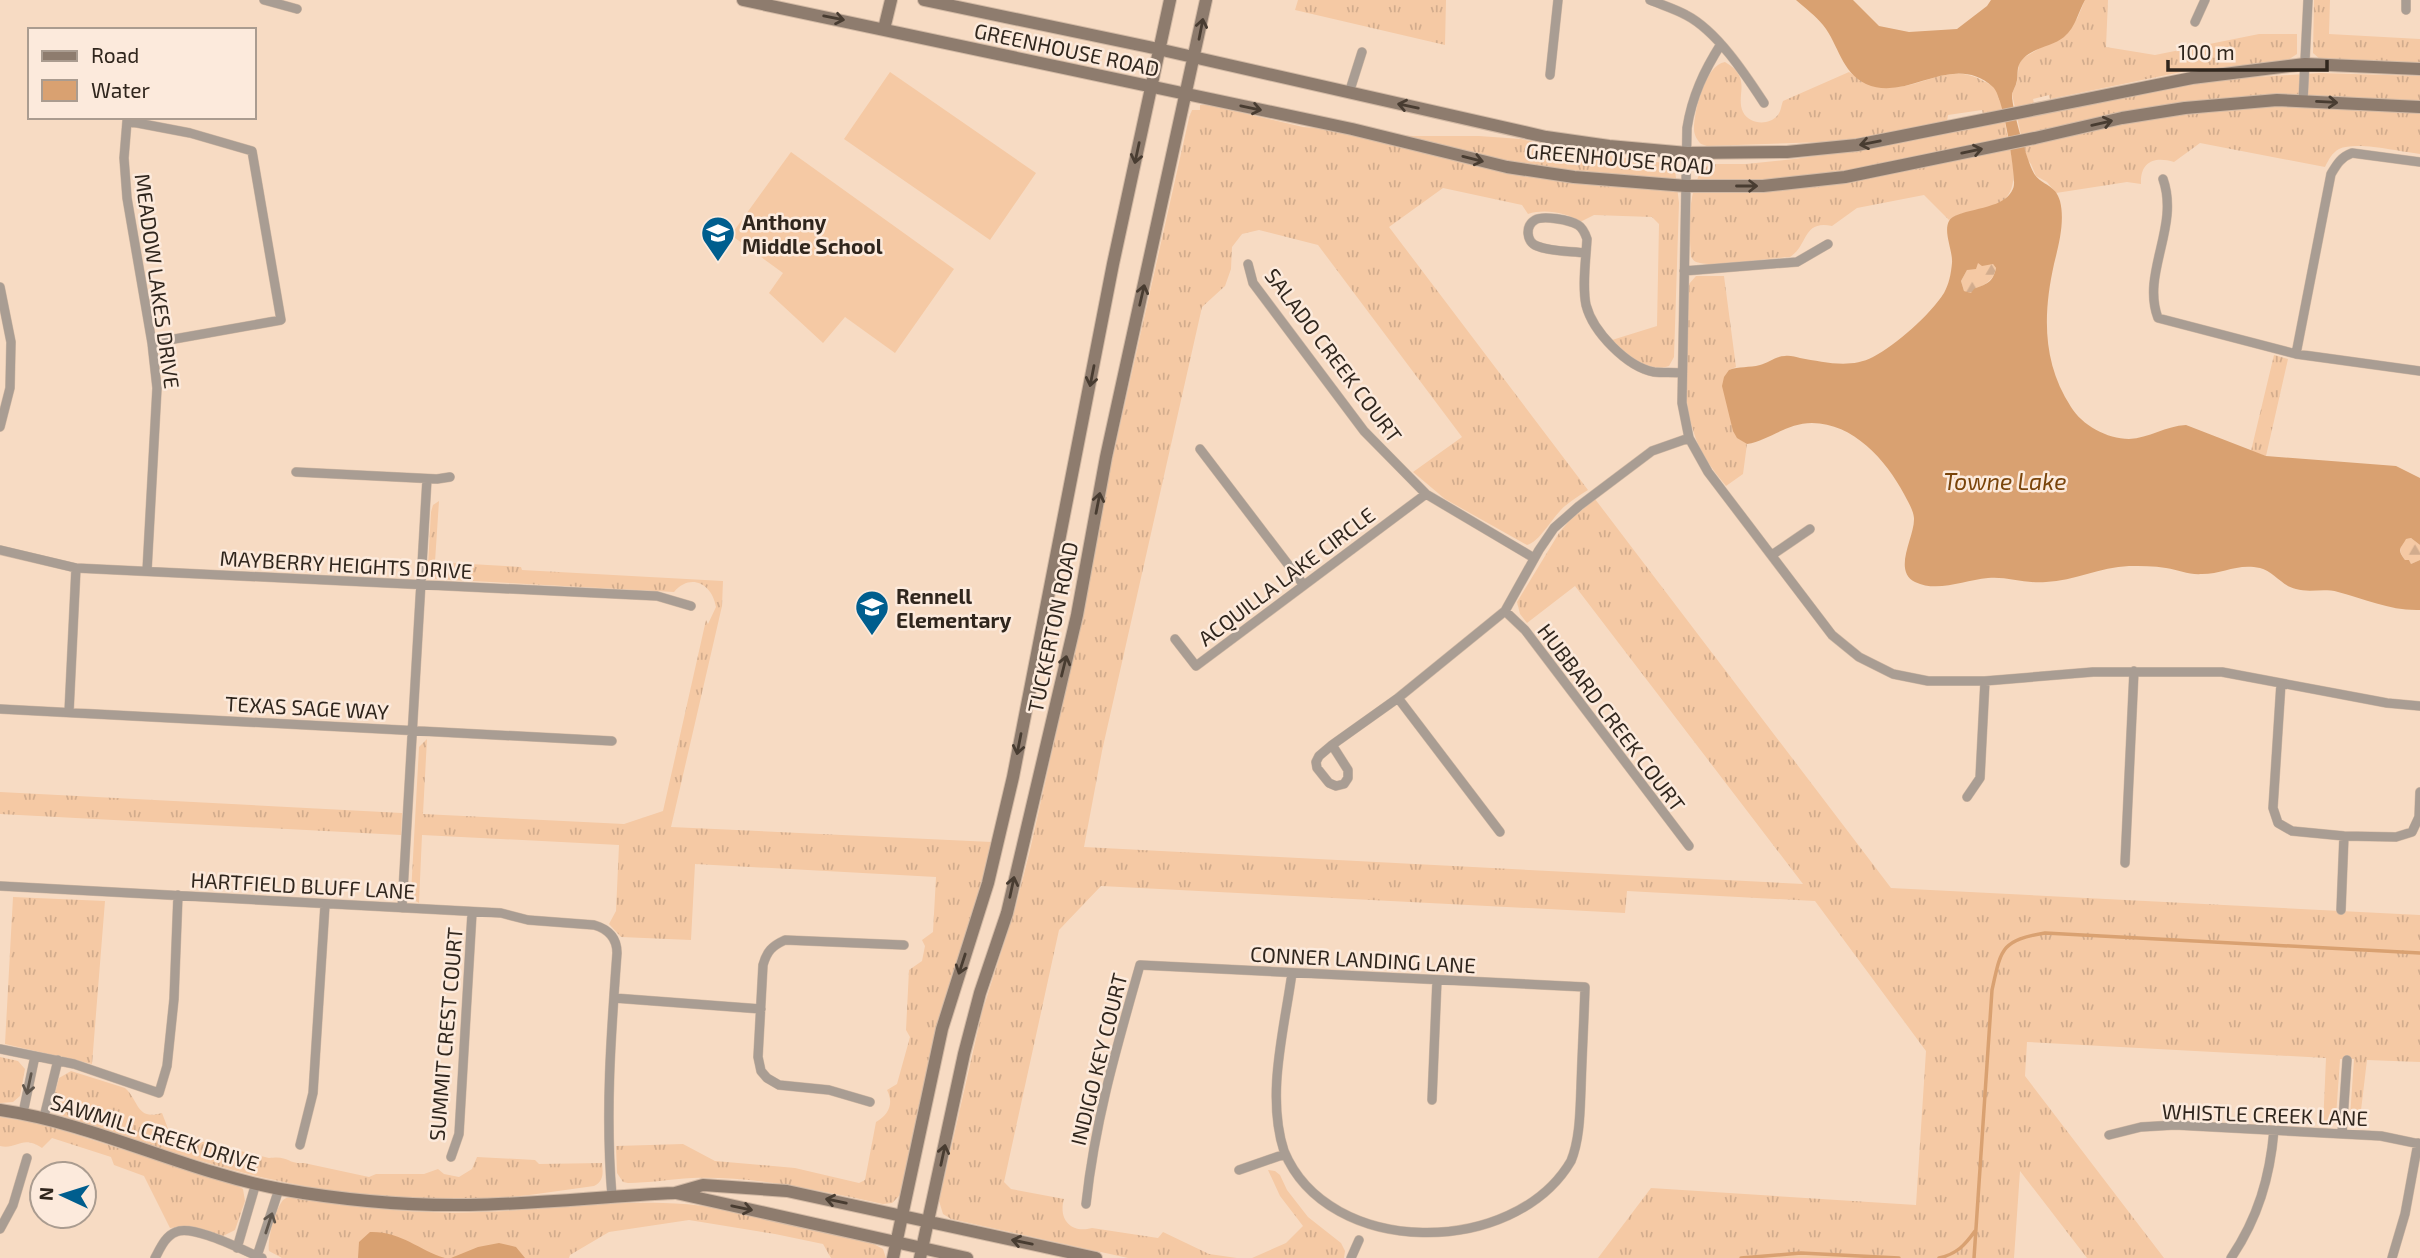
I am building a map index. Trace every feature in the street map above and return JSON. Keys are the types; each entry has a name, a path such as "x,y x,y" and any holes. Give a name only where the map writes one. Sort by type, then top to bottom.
{"main road":[{"name":"GREENHOUSE ROAD","path":"743,0 1352,129 1507,167 1574,177 1686,186 1763,186 1845,177 2122,118 2186,108 2277,100 2420,107"},
{"path":"884,29 891,0"},
{"name":"GREENHOUSE ROAD","path":"924,0 1546,137 1688,153 1787,152 1857,145 2192,78 2305,64 2420,69"},
{"name":"TUCKERTON ROAD","path":"893,1258 942,1029 988,883 1009,793 1113,264 1170,0"},
{"name":"TUCKERTON ROAD","path":"921,1253 964,1054 980,993 1007,913 1077,615 1106,457 1206,0"},
{"path":"1009,793 1032,799"},
{"name":"SAWMILL CREEK DRIVE","path":"0,1110 44,1118 210,1173 279,1189 343,1199 469,1205 676,1193 703,1185 760,1188 827,1199 1096,1258"},
{"name":"SAWMILL CREEK DRIVE","path":"676,1193 897,1241 921,1253 967,1258"}],"street":[{"path":"264,0 297,9"},
{"path":"1550,75 1558,0"},
{"path":"1650,0 1689,16 1721,44 1745,73 1764,103"},
{"path":"2195,22 2205,0"},
{"path":"2303,101 2308,0"},
{"path":"1721,44 1703,73 1690,107 1687,128 1682,403 1689,438 1708,472 1832,635 1859,657 1894,674 1928,681 1985,681 2134,671 2222,672 2387,703 2420,706"},
{"path":"1349,93 1362,52"},
{"name":"MEADOW LAKES DRIVE","path":"147,571 157,397 152,343 127,198 124,158 127,121 190,133 252,151 281,320 152,343"},
{"path":"2296,355 2331,174 2344,156 2360,153 2420,162"},
{"path":"2163,179 2168,193 2169,214 2152,304 2158,318 2296,355 2420,371"},
{"path":"1586,253 1539,247 1531,243 1528,228 1532,221 1540,218 1577,224 1587,239 1586,302 1590,317 1628,362 1653,372 1682,373"},
{"path":"1684,271 1797,262 1828,244"},
{"name":"SALADO CREEK COURT","path":"1248,264 1253,283 1364,431 1426,494 1534,558"},
{"path":"0,287 11,342 10,388 0,427"},
{"path":"1332,745 1348,770 1348,778 1344,784 1336,786 1329,783 1317,768 1319,756 1332,745 1398,698 1505,611 1554,528 1578,506 1652,451 1689,438"},
{"path":"1200,449 1303,584"},
{"path":"296,472 427,479 450,477"},
{"path":"402,908 427,479"},
{"name":"ACQUILLA LAKE CIRCLE","path":"1175,639 1196,666 1426,494"},
{"path":"1772,555 1810,529"},
{"name":"MAYBERRY HEIGHTS DRIVE","path":"0,550 76,568 657,596 691,606"},
{"path":"69,712 76,568"},
{"name":"HUBBARD CREEK COURT","path":"1505,611 1525,630 1689,846"},
{"path":"2124,863 2134,671"},
{"path":"1967,797 1980,778 1985,681"},
{"path":"2281,683 2273,808 2278,823 2292,831 2396,837 2412,832 2419,817 2420,792"},
{"path":"1398,698 1500,832"},
{"name":"TEXAS SAGE WAY","path":"0,709 612,741"},
{"path":"2341,909 2344,836"},
{"name":"HARTFIELD BLUFF LANE","path":"0,886 501,913 528,920 594,925 612,935 617,947 614,998"},
{"path":"0,1049 58,1060 159,1093 167,1066 174,999 178,895"},
{"path":"300,1145 314,1080 325,905"},
{"name":"SUMMIT CREST COURT","path":"452,1157 459,1134 472,913"},
{"path":"870,1102 829,1090 779,1085 761,1071 758,1057 763,965 766,953 773,945 791,939 904,945"},
{"name":"CONNER LANDING LANE","path":"1140,965 1585,987 1577,1134 1572,1158 1558,1185 1539,1209"},
{"name":"INDIGO KEY COURT","path":"1086,1204 1102,1099 1140,965"},
{"path":"1292,973 1276,1103 1278,1131 1295,1177 1318,1208"},
{"path":"1432,1100 1437,980"},
{"path":"612,1196 608,1135 614,998 761,1009"},
{"path":"23,1113 36,1056"},
{"path":"44,1118 58,1060"},
{"path":"2342,1134 2347,1060"},
{"name":"WHISTLE CREEK LANE","path":"2109,1135 2141,1127 2175,1125 2381,1136 2419,1143"},
{"path":"2231,1258 2264,1194 2271,1164 2274,1130"},
{"path":"2392,1258 2405,1214 2419,1143"},
{"path":"1239,1170 1285,1154"},
{"path":"0,1228 13,1205 27,1158"},
{"path":"237,1248 256,1183"},
{"path":"155,1258 169,1236 178,1230 195,1231 259,1257 279,1189"},
{"path":"1348,1233 1370,1244"},
{"path":"1351,1258 1359,1240"}],"green space":[{"path":"1298,0 1446,0 1445,45 1295,10"},
{"path":"2085,0 2108,0 2106,47 2155,55 2259,34 2297,34 2297,54 2285,62 2186,71 2050,99 2049,95 2033,99 2037,116 2145,91 2224,79 2320,73 2420,76 2420,154 2347,147 2334,152 2325,167 2200,143 2174,162 2150,162 2143,170 2141,184 2127,182 2056,193 2047,182 2036,176 2026,158 2012,94 2023,58 2042,47 2077,19"},
{"path":"2314,0 2330,0 2329,34 2420,39 2420,63 2321,60 2313,53"},
{"path":"1725,62 1741,80 1743,112 1750,119 1759,122 1769,121 1777,116 1783,101 1849,72 1872,84 1885,87 1909,85 1950,74 1981,80 1995,88 2001,102 2013,166 2011,188 1998,204 1949,220 1924,195 1857,208 1832,226 1815,227 1790,257 1718,264 1696,262 1691,257 1690,211 1694,188 1703,168 1712,164 1746,164 1879,147 1986,126 1982,110 1948,115 1947,121 1875,136 1823,142 1707,146 1701,144 1695,135 1696,111 1706,80 1718,65"},
{"path":"890,72 1036,173 990,240 844,139"},
{"path":"1200,105 1303,127 1413,136 1521,139 1586,153 1672,164 1671,171 1675,170 1679,203 1674,357 1669,366 1645,365 1612,340 1657,326 1659,224 1652,217 1594,215 1580,222 1555,212 1528,214 1522,205 1443,188 1389,227 1588,490 1560,510 1537,539 1527,545 1445,499 1413,472 1462,437 1318,245 1259,230 1242,234 1232,247 1231,269 1225,286 1202,307 1102,751 1084,847 1803,884 1575,586 1527,623 1520,614 1517,602 1559,533 1595,499 1891,888 2420,915 2420,1062 2367,1060 2359,1127 2350,1117 2354,1059 2340,1059 2336,1117 2330,1124 2323,1126 2326,1058 2027,1042 2025,1076 2164,1258 2087,1258 2020,1171 2014,1258 1598,1258 1651,1188 1916,1205 1926,1051 1815,901 1627,891 1625,913 1101,886 1059,930 1004,1182 1011,1189 1064,1199 1065,1219 1078,1229 1092,1228 1158,1238 1163,1232 1209,1254 1237,1258 1128,1258 951,1219 943,1214 939,1201 982,1012 1015,909 1030,850 1083,613 1103,501 1189,118 1192,110 1200,110"},
{"path":"791,152 954,269 895,353 845,317 823,343 769,293 783,273 731,235"},
{"path":"1978,262 1993,264 1996,268 1989,281 1972,294 1964,291 1961,281 1967,270"},
{"path":"1696,276 1724,276 1736,367 1729,370 1737,437 1747,444 1743,474 1726,486 1702,453 1686,396 1689,284"},
{"path":"2274,355 2288,359 2266,456 2251,451"},
{"path":"439,501 435,562 521,567 522,570 723,581 722,606 671,827 992,842 901,1194 892,1203 883,1204 788,1185 740,1179 692,1178 623,1182 617,1173 616,1146 683,1144 715,1161 795,1168 859,1183 865,1180 876,1122 889,1108 887,1090 897,1084 910,1037 906,1030 909,970 922,961 925,946 922,940 933,932 936,877 695,864 691,940 621,937 609,924 616,911 619,845 422,835 419,903 414,900 411,894 419,747 427,739 423,814 624,824 663,811 706,620 708,624 716,607 710,592 700,583 693,582 680,586 674,592 435,579 434,572 428,572 428,565 431,512 433,505"},
{"path":"2411,538 2420,545 2420,560 2411,564 2409,560 2405,560 2400,549 2405,539"},
{"path":"0,792 402,813 401,835 0,814"},
{"path":"13,897 105,901 92,1064 5,1044"},
{"path":"0,1057 18,1061 25,1069 20,1096 13,1102 0,1103"},
{"path":"71,1071 125,1088 143,1112 154,1115 162,1113 170,1134 269,1158 281,1158 369,1177 376,1174 424,1174 438,1169 444,1174 459,1177 472,1169 477,1157 535,1160 539,1164 602,1163 602,1176 600,1182 594,1186 522,1196 469,1199 380,1196 293,1184 162,1149 60,1115 55,1107 55,1093 59,1078"},
{"path":"0,1117 42,1124 238,1186 243,1189 245,1201 235,1230 223,1236 190,1226 170,1228 144,1176 114,1165 111,1157 52,1138 42,1148 29,1142 0,1146"},
{"path":"1268,1170 1280,1175 1287,1190 1308,1217 1341,1243 1345,1251 1344,1258 1252,1258 1286,1243 1303,1226 1280,1196"},
{"path":"291,1197 363,1207 458,1213 618,1203 689,1204 742,1212 872,1243 883,1249 886,1258 831,1258 823,1244 689,1220 609,1232 569,1258 282,1258 269,1251 269,1240 279,1207 284,1199"}],"water":[{"name":"Towne Lake","path":"1796,0 1853,0 1879,26 1909,32 1957,29 1991,0 2085,0 2074,24 2064,37 2031,52 2021,61 2012,94 2017,122 2032,169 2038,178 2052,188 2060,201 2061,232 2050,283 2047,319 2050,355 2061,390 2082,420 2112,437 2144,437 2171,427 2186,425 2266,456 2396,466 2420,478 2420,545 2411,538 2406,539 2400,551 2411,564 2420,560 2420,610 2388,607 2333,591 2296,589 2265,570 2252,567 2197,574 2161,567 2129,566 2056,581 2031,582 1995,578 1942,586 1924,585 1908,577 1905,570 1914,518 1911,509 1897,481 1867,446 1841,429 1812,423 1795,426 1747,444 1737,438 1722,386 1729,370 1760,365 1787,356 1828,363 1855,363 1882,352 1921,320 1944,293 1950,279 1952,263 1947,231 1949,221 1958,214 2000,202 2009,195 2014,186 2008,133 2001,104 1993,87 1977,77 1962,74 1946,75 1898,87 1882,88 1866,84 1851,73 1823,25","holes":["1978,263 1982,266 1993,264 1996,268 1991,280 1971,293 1964,291 1961,281 1967,270 1976,269"]},
{"path":"370,1232 400,1238 445,1258 358,1258 359,1242"},
{"path":"499,1243 516,1247 525,1258 451,1258 478,1247"}],"waterway":[{"path":"1974,1258 1992,990 2001,956 2011,943 2045,933 2420,953"},
{"path":"1939,1258 1960,1248 1975,1231"},
{"path":"1741,1258 1801,1253 1899,1258"}],"place":[{"name":"Anthony Middle School","path":"718,263"},
{"name":"Rennell Elementary","path":"872,637"}]}
